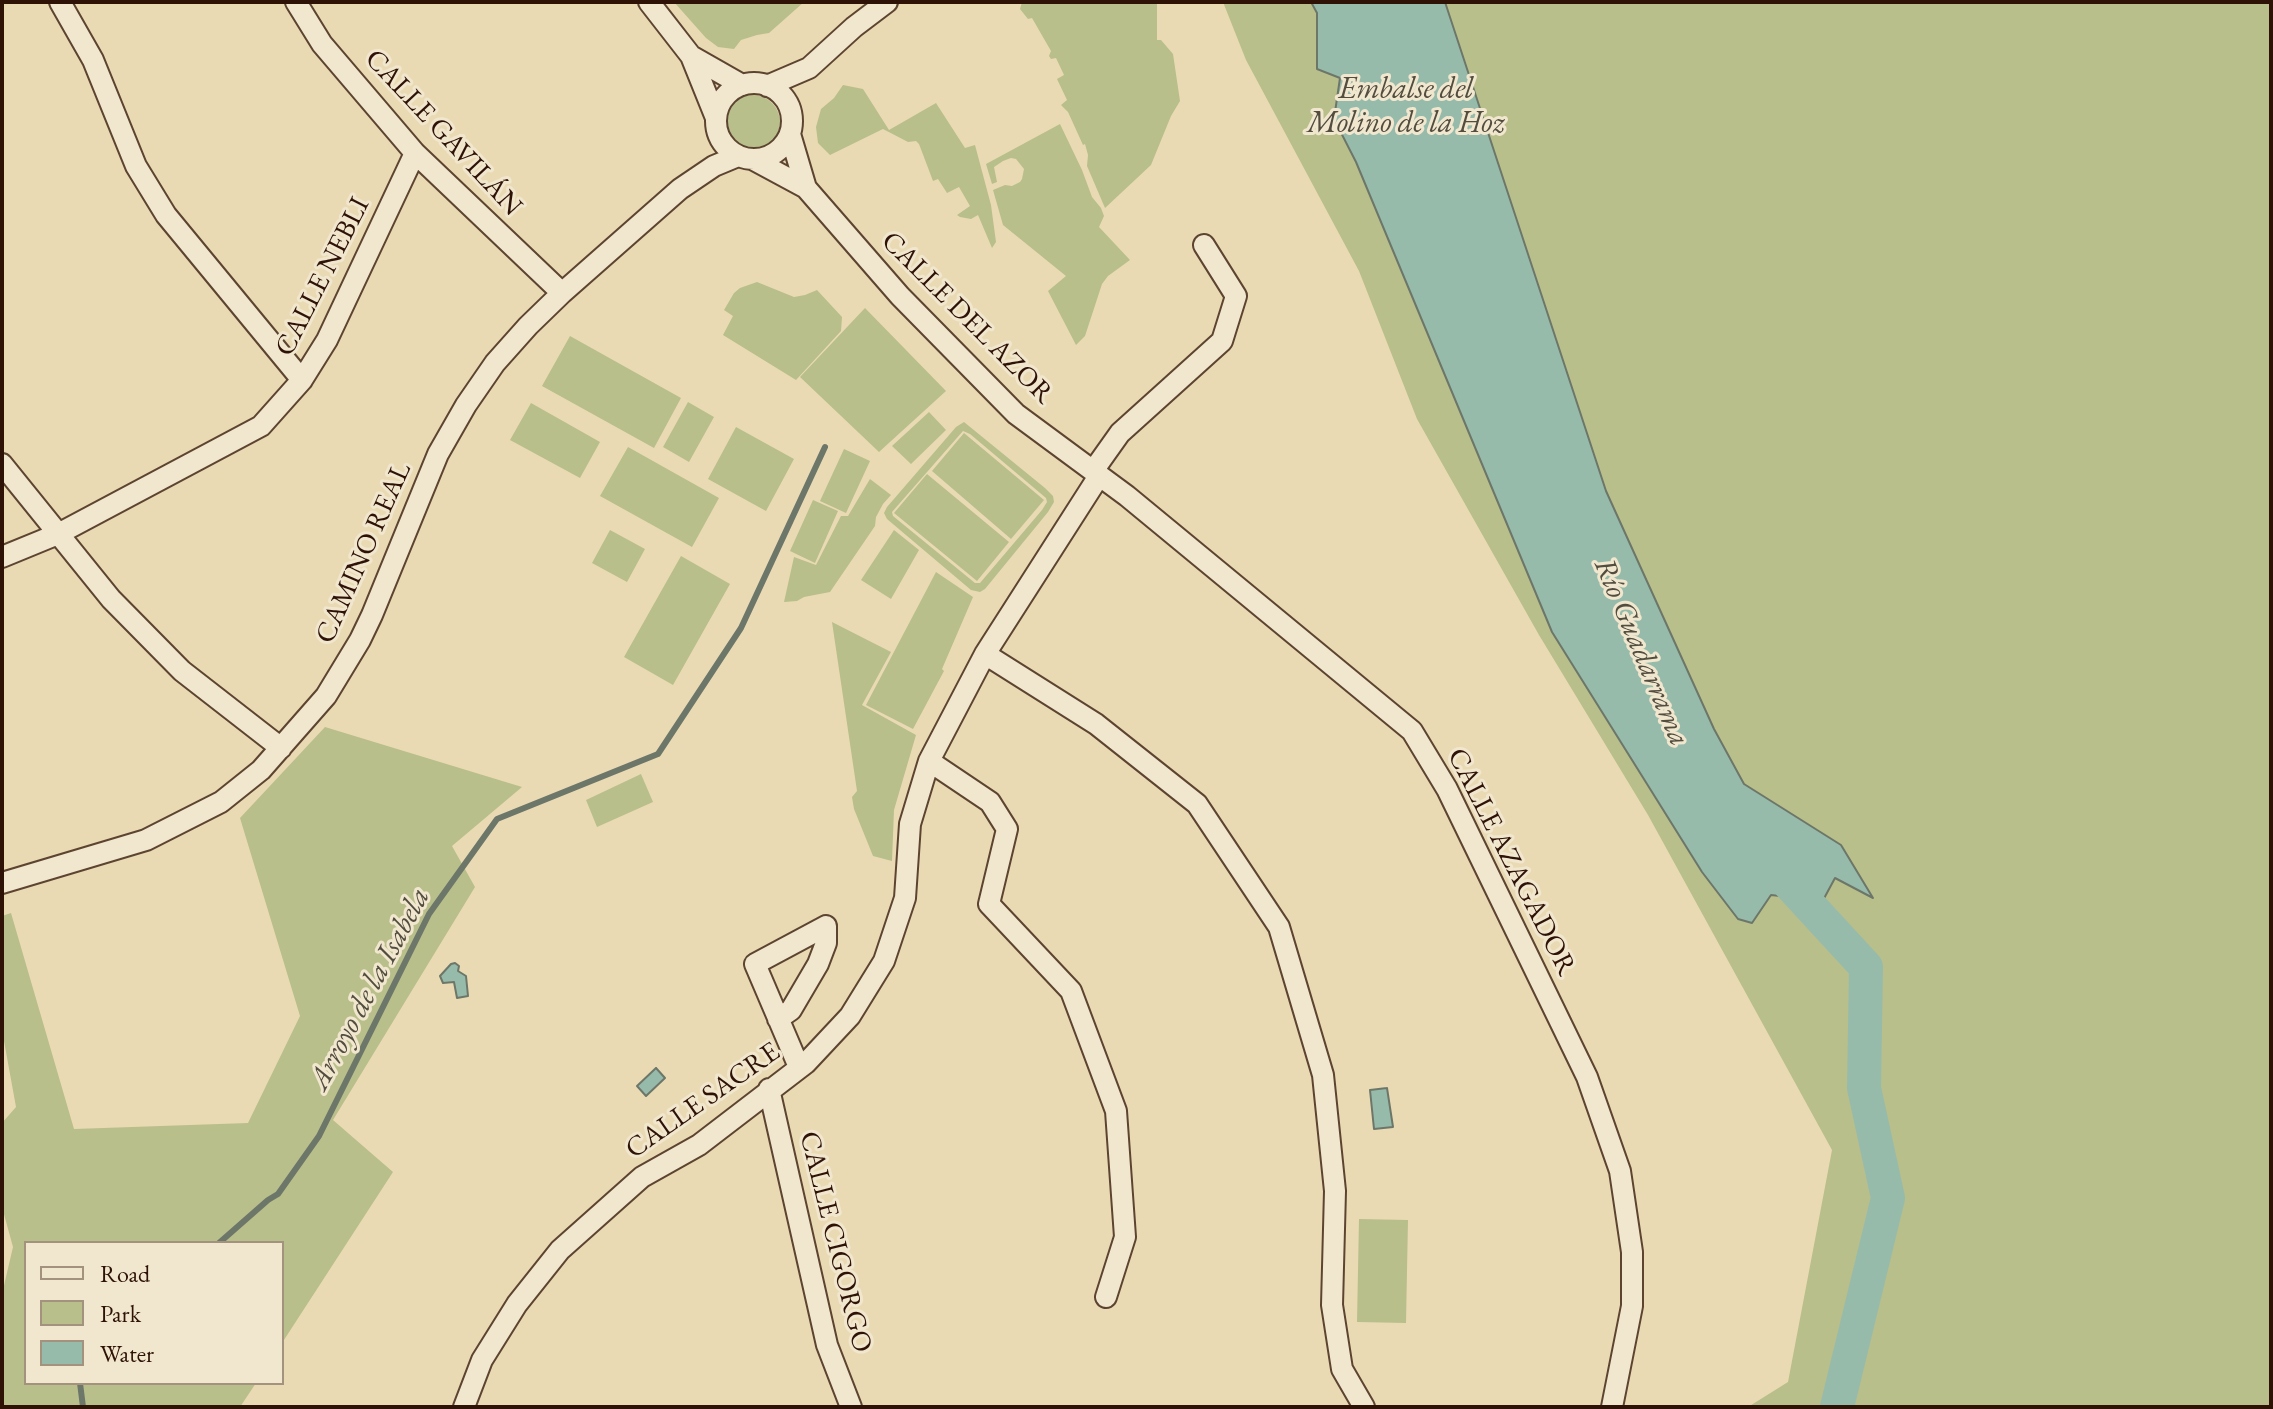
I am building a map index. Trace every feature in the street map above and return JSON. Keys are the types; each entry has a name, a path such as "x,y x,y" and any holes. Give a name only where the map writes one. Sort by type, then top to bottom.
{"street":[{"path":"60,2 93,60 136,166 166,215 302,380"},
{"name":"CALLE GAVILÁN","path":"296,2 322,44 415,153 562,293"},
{"path":"649,2 691,56 723,145 746,158 766,158 784,144 790,134 792,118 781,96 767,86 742,85 724,98 716,123"},
{"path":"767,86 809,68 887,2"},
{"path":"691,56 742,85"},
{"path":"790,110 809,68"},
{"name":"CAMINO REAL","path":"680,189 706,153 716,123"},
{"name":"CALLE DEL AZOR","path":"790,134 806,188"},
{"name":"CALLE NEBLI","path":"2,557 58,534 261,426 302,380 327,340 415,153"},
{"name":"CAMINO REAL","path":"2,883 146,840 221,802 261,770 326,696 360,640 438,454 495,363 562,293 680,189 714,166 746,158"},
{"name":"CALLE DEL AZOR","path":"746,158 806,188 900,296 1016,414 1096,474"},
{"name":"CALLE SACRE","path":"464,1407 482,1360 517,1304 560,1250 642,1177 699,1145 799,1067 850,1016 884,961 905,898 910,824 929,761 985,654 1120,433 1222,341 1236,296 1204,245"},
{"path":"2,464 111,599 182,671 281,748"},
{"name":"CALLE AZAGADOR","path":"1096,474 1244,590 1412,731 1447,789 1587,1077 1620,1171 1632,1252 1632,1306 1612,1407"},
{"path":"985,654 1096,724 1197,804 1279,927 1323,1075 1335,1191 1332,1305 1342,1369 1364,1407"},
{"path":"929,761 990,802 1007,829 989,904 1071,991 1116,1111 1125,1237 1106,1297"},
{"path":"778,1019 799,1067"},
{"name":"CALLE CIGORGO","path":"769,1089 827,1345 851,1407"}],"green space":[{"path":"674,2 804,2 769,33 741,40 734,49 718,47 706,38"},
{"path":"1022,2 1157,2 1157,40 1161,40 1173,54 1180,101 1151,165 1105,208 1087,166 1085,144 1061,105 1067,100 1057,79 1064,75 1056,58 1049,56 1051,51 1032,18 1028,19 1020,9"},
{"path":"1223,2 2271,2 2271,1407 1748,1407 1788,1382 1832,1150 1648,815 1539,635 1417,419 1359,271 1246,60"},
{"path":"843,85 863,89 889,130 936,103 965,148 975,145 991,205 996,242 992,248 978,215 971,219 957,215 970,206 959,187 947,193 938,179 933,181 916,141 908,142 883,129 830,155 818,143 816,127 821,109"},
{"path":"753,95 772,103 780,122 772,141 753,149 734,141 726,122 734,103"},
{"path":"1060,124 1092,197 1101,208 1104,216 1099,227 1130,260 1102,284 1085,336 1076,345 1048,291 1066,276 1003,225 993,190 1020,182 1024,169 1016,159 1003,161 994,167 997,182 992,184 986,164"},
{"path":"757,282 794,297 817,290 842,317 841,331 796,380 723,335 733,316 724,310 734,293"},
{"path":"865,308 946,391 879,452 800,377"},
{"path":"570,336 681,398 654,448 542,386"},
{"path":"688,402 714,417 689,462 663,447"},
{"path":"531,403 600,442 580,478 510,440"},
{"path":"929,412 946,430 911,464 892,446"},
{"path":"964,422 1045,488 1053,496 1054,502 980,592 971,590 887,519 884,513 956,427","holes":["963,431 1047,502 980,583 975,583 892,512"]},
{"path":"736,427 794,459 766,511 708,479"},
{"path":"964,433 1044,500 1011,539 932,471"},
{"path":"628,447 719,498 692,547 600,496"},
{"path":"844,449 870,461 846,513 820,501"},
{"path":"927,474 1009,542 977,581 894,513"},
{"path":"870,479 891,495 876,517 875,526 830,592 784,602 794,557 816,565 841,516 848,516"},
{"path":"813,500 838,511 815,563 790,551"},
{"path":"610,530 645,549 627,582 592,563"},
{"path":"894,530 919,550 891,599 861,580"},
{"path":"681,556 730,584 673,685 624,657"},
{"path":"936,572 973,597 942,669 944,671 913,729 866,705"},
{"path":"832,622 891,652 862,705 916,735 894,810 892,861 873,856 854,809 852,797 857,791"},
{"path":"325,727 522,787 452,846 475,887 333,1120 393,1172 284,1340 284,1241 24,1241 24,1385 255,1385 240,1407 2,1407 2,1294 13,1247 2,1207 2,1123 16,1107 2,1030 2,916 11,913 74,1129 248,1123 300,1016 240,818"},
{"path":"641,774 653,802 597,827 586,800"},
{"path":"1359,1219 1408,1220 1406,1323 1357,1322"}],"water":[{"name":"Embalse del Molino de la Hoz","path":"1311,2 1445,2 1606,491 1714,729 1744,784 1841,845 1873,898 1835,878 1821,904 1807,899 1771,895 1752,923 1738,919 1702,872 1552,632 1356,162 1334,119 1340,78 1317,69 1317,13"},
{"path":"455,963 459,966 458,971 466,976 468,996 457,998 454,982 443,983 440,976"},
{"path":"656,1068 665,1078 646,1096 637,1086"},
{"path":"1387,1088 1393,1127 1374,1129 1370,1090"}],"waterway":[{"name":"Arroyo de la Isabela","path":"221,1241 278,1194 319,1136 429,914 497,819 658,754 741,628 825,447"},
{"name":"Río Guadarrama","path":"1772,865 1866,967 1864,1088 1888,1198 1837,1407"},
{"name":"Arroyo de la Isabela","path":"80,1385 83,1407"}]}
